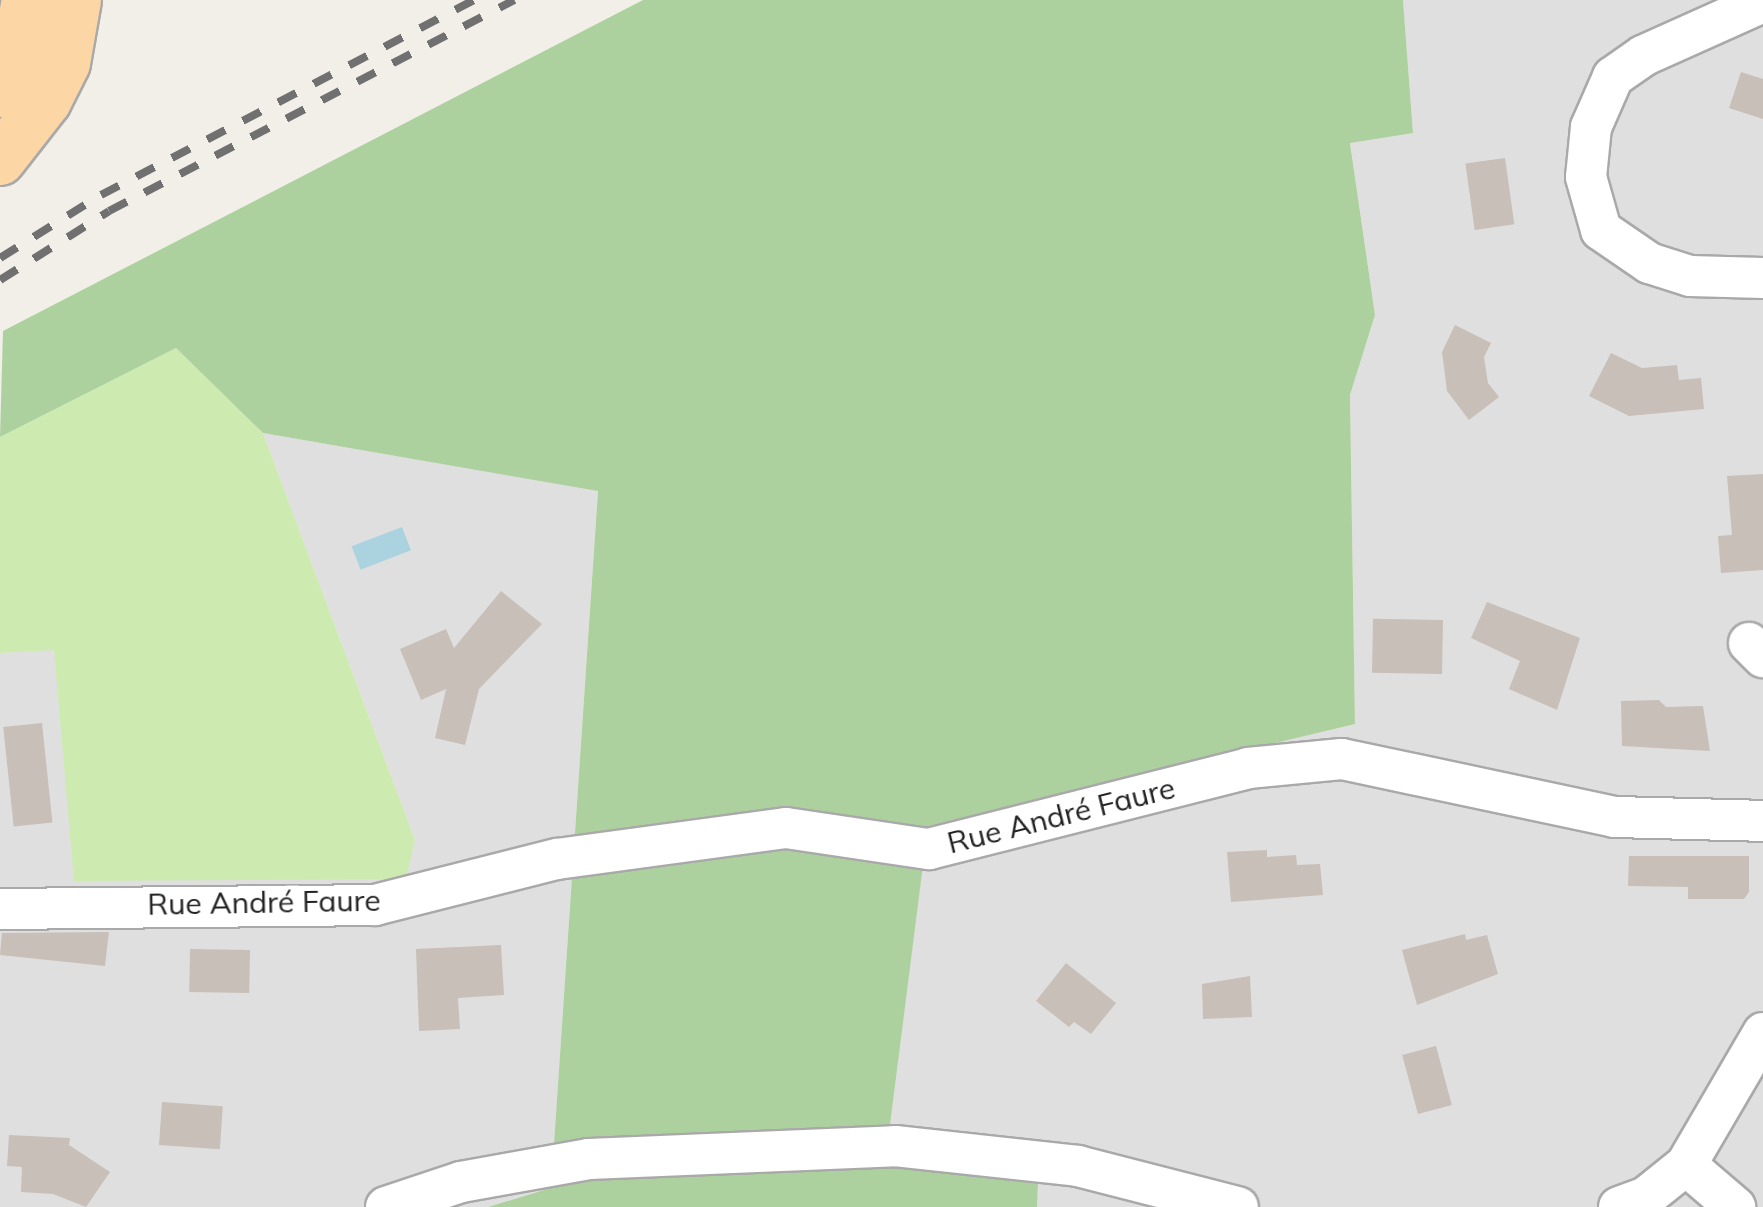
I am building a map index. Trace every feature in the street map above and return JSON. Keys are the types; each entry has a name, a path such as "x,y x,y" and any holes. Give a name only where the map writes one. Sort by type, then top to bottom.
{"main road":[{"path":"0,92 18,48 27,0"},
{"path":"0,160 46,101 65,63 76,0"}],"street":[{"path":"1763,2 1643,56 1613,77 1590,126 1586,177 1602,230 1649,263 1690,276 1763,278"},
{"name":"Rue André Faure","path":"0,909 375,905 557,858 786,828 929,849 1248,768 1342,760 1615,817 1763,821"},
{"path":"1619,1207 1646,1197 1686,1165 1749,1095 1763,1034"},
{"path":"386,1207 460,1182 589,1159 895,1146 1078,1166 1238,1207"},
{"path":"1686,1165 1735,1207"}],"shaded area":[{"path":"1403,0 1763,0 1763,1207 1037,1207 1038,1184 884,1164 928,825 1355,724 1350,395 1375,315 1350,142 1413,132"},
{"path":"263,433 598,490 551,1189 488,1207 0,1207 0,653 54,649 405,879 415,840"}],"green space":[{"path":"643,0 1403,0 1413,133 1350,143 1375,315 1350,395 1355,724 928,826 885,1164 1038,1184 1037,1207 488,1207 551,1188 598,491 263,433 176,348 0,437 3,331"},
{"path":"176,348 263,433 415,840 406,879 74,881 54,650 0,653 0,437"}],"water":[{"path":"402,527 411,550 361,570 352,546"}],"building":[{"path":"1741,72 1763,79 1763,119 1729,108"},
{"path":"1505,158 1514,224 1475,230 1465,164"},
{"path":"1455,325 1491,343 1484,357 1488,383 1499,397 1469,420 1447,391 1442,352"},
{"path":"1611,353 1642,368 1677,365 1679,380 1701,378 1704,409 1629,416 1589,396"},
{"path":"1763,474 1763,570 1721,573 1718,536 1732,535 1727,476"},
{"path":"501,591 542,624 479,689 465,745 435,738 446,689 421,700 400,649 446,629 454,648"},
{"path":"1487,602 1580,638 1557,710 1509,689 1520,661 1471,638"},
{"path":"1373,619 1443,620 1442,674 1372,673"},
{"path":"1659,700 1666,707 1703,706 1710,751 1622,746 1621,701"},
{"path":"42,723 52,822 14,827 3,727"},
{"path":"1267,850 1267,857 1296,855 1297,865 1320,864 1323,895 1231,902 1227,852"},
{"path":"1629,856 1749,856 1749,892 1744,899 1688,899 1688,887 1628,886"},
{"path":"109,932 105,966 0,955 2,933"},
{"path":"1465,934 1466,940 1487,935 1498,974 1417,1005 1402,950"},
{"path":"501,945 504,995 458,998 460,1029 419,1031 416,949"},
{"path":"190,949 250,950 249,993 189,992"},
{"path":"1066,963 1116,1003 1091,1034 1074,1022 1069,1027 1036,1001"},
{"path":"1250,976 1252,1017 1203,1019 1202,984"},
{"path":"1436,1046 1452,1105 1418,1114 1402,1055"},
{"path":"162,1102 223,1106 220,1149 159,1145"},
{"path":"9,1135 70,1138 69,1145 110,1172 86,1207 53,1194 21,1192 22,1167 7,1166"}],"railway":[{"path":"0,258 101,195 474,0"},
{"path":"0,280 109,211 514,0"}]}
